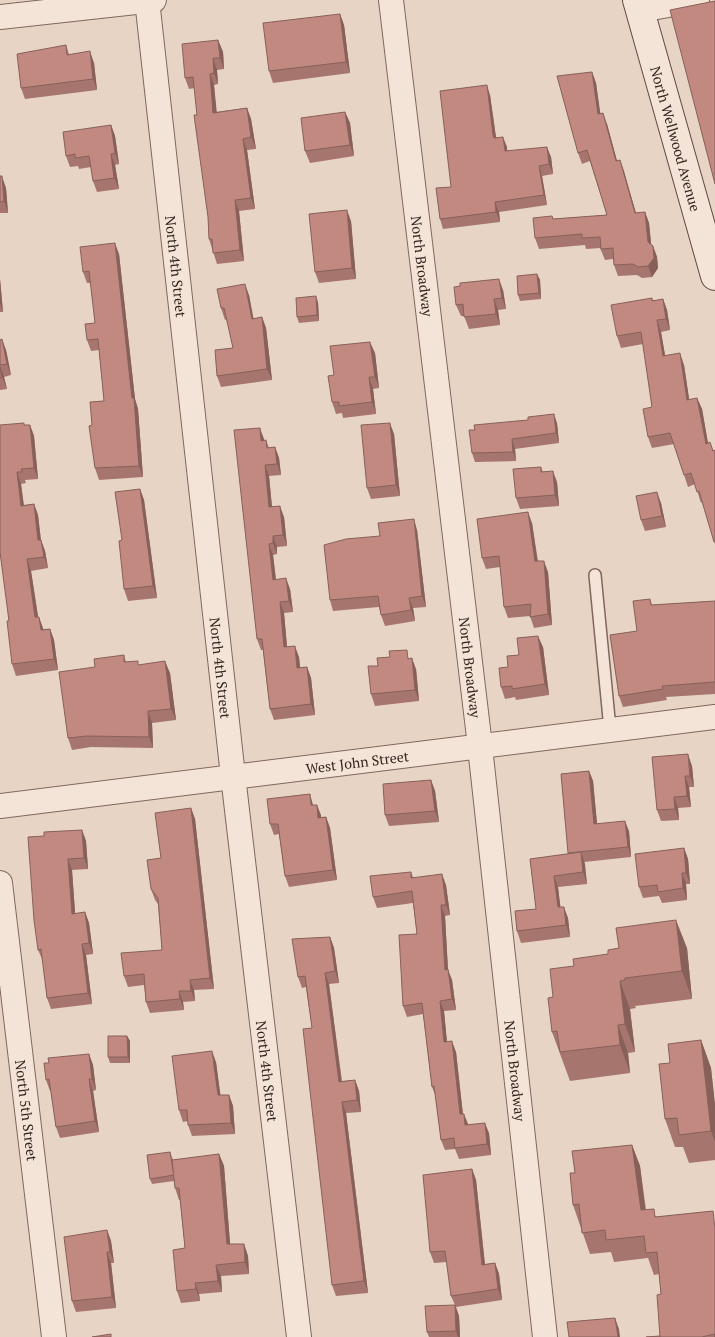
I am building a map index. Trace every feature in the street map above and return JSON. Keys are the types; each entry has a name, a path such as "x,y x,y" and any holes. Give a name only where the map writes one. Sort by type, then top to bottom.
{"main road":[{"name":"North Wellwood Avenue","path":"639,5 711,247 715,276"}],"street":[{"name":"North 4th Street","path":"147,0 233,776 299,1337"},
{"path":"0,17 154,0"},
{"name":"North Broadway","path":"391,0 479,745 545,1337"},
{"path":"639,5 697,0"},
{"name":"West John Street","path":"0,806 715,717"},
{"name":"North 5th Street","path":"0,882 54,1337"}],"lane":[{"path":"595,576 610,729"}],"building":[{"path":"715,1 715,184 670,10"},
{"path":"340,14 346,62 269,71 263,23"},
{"path":"218,40 220,58 213,58 214,73 210,74 213,113 247,108 251,137 243,139 251,198 235,200 240,250 213,253 212,239 209,239 208,217 194,115 197,115 193,77 185,78 182,44"},
{"path":"66,45 67,55 90,51 93,79 21,88 17,54"},
{"path":"592,72 598,114 603,113 616,161 620,160 635,213 645,212 648,242 653,246 654,258 648,266 638,267 633,264 614,265 613,248 601,249 600,237 582,238 582,234 535,238 533,218 552,216 553,219 607,215 587,150 578,153 557,76"},
{"path":"487,85 493,135 494,138 503,137 505,151 547,147 549,164 539,166 544,195 495,202 496,212 440,219 436,188 451,187 440,91"},
{"path":"345,112 350,145 305,151 301,118"},
{"path":"111,125 115,153 111,154 114,178 93,181 89,156 75,158 75,154 66,156 63,132"},
{"path":"0,176 2,176 4,201 0,202"},
{"path":"347,210 352,268 315,272 309,214"},
{"path":"115,243 132,398 134,398 139,466 95,468 89,426 92,425 90,402 104,401 98,339 87,340 85,324 95,323 89,271 83,272 80,247"},
{"path":"537,274 539,293 518,295 517,276"},
{"path":"499,279 502,298 494,299 496,314 464,317 463,304 456,305 454,287 460,286 460,283"},
{"path":"245,284 252,319 262,317 267,369 217,376 215,350 233,348 224,308 221,308 217,289"},
{"path":"316,296 317,315 297,317 296,298"},
{"path":"652,298 652,301 663,299 666,319 657,320 663,356 680,353 687,400 697,398 706,444 710,442 713,451 715,450 715,542 699,491 697,492 691,473 684,475 670,433 648,437 643,409 652,407 641,332 617,336 611,305"},
{"path":"2,339 7,364 0,365 0,340"},
{"path":"370,342 375,377 369,377 372,402 339,406 339,402 332,402 328,376 334,375 330,346"},
{"path":"554,414 556,433 512,439 513,452 472,453 469,430 475,430 474,425 528,420 528,417"},
{"path":"24,423 24,425 30,425 34,468 21,469 22,472 17,472 21,506 34,504 38,540 41,540 44,557 27,559 35,617 39,617 41,630 50,629 54,659 12,664 7,621 9,621 0,552 0,425"},
{"path":"390,423 396,485 367,488 361,425"},
{"path":"260,428 261,441 266,440 267,448 275,447 277,464 265,465 269,507 280,506 283,535 273,536 273,543 269,544 273,580 286,578 289,601 280,602 284,647 295,646 297,668 307,667 311,704 270,709 262,639 257,639 234,430"},
{"path":"541,467 541,472 553,471 555,495 516,498 513,469"},
{"path":"140,489 153,586 124,589 119,541 122,540 115,492"},
{"path":"657,492 662,516 641,520 636,496"},
{"path":"528,512 535,561 544,561 548,614 530,617 531,604 504,607 499,556 482,558 477,519"},
{"path":"414,519 422,596 409,598 411,610 381,615 378,596 330,600 324,545 346,539 380,536 378,523"},
{"path":"650,599 651,605 715,601 715,682 662,686 663,689 619,696 610,635 637,631 633,601"},
{"path":"538,636 545,684 512,689 512,686 501,687 499,668 508,667 507,656 519,655 517,638"},
{"path":"407,650 408,659 412,658 415,690 371,694 368,666 378,666 377,658 390,657 389,651"},
{"path":"124,655 124,662 138,661 138,665 165,661 171,709 148,711 149,737 87,736 68,738 59,672 95,667 94,659"},
{"path":"688,754 690,776 685,776 687,796 674,797 675,809 657,810 652,757"},
{"path":"589,771 594,824 625,821 628,847 568,853 561,774"},
{"path":"431,780 435,811 385,815 383,784"},
{"path":"310,794 311,805 317,805 318,818 326,817 333,870 285,876 278,824 270,824 267,799"},
{"path":"191,808 210,978 190,980 191,991 179,991 180,999 146,1002 144,974 124,976 121,953 162,950 158,898 151,889 147,860 161,858 155,813"},
{"path":"82,830 84,858 68,859 72,914 85,912 89,943 82,944 88,993 47,998 41,949 38,950 34,920 28,837 44,836 44,832"},
{"path":"684,848 686,873 682,873 683,888 658,892 657,885 639,887 635,854"},
{"path":"581,852 583,872 554,876 558,907 564,907 566,925 517,931 515,911 536,909 530,859"},
{"path":"411,872 411,878 442,874 446,905 441,905 445,970 448,969 452,999 440,1001 444,1042 452,1041 460,1114 464,1114 465,1125 485,1123 487,1144 455,1148 454,1138 441,1140 434,1086 432,1087 422,1003 403,1006 399,935 417,934 412,891 373,897 370,876"},
{"path":"676,920 682,971 625,978 625,980 620,981 625,1024 618,1025 620,1045 560,1052 557,1031 552,1032 548,998 553,997 550,969 574,966 573,959 608,954 608,950 619,948 616,928"},
{"path":"330,937 335,971 325,973 339,1082 355,1080 357,1100 342,1102 364,1281 332,1285 303,1029 312,1028 305,976 298,977 292,939"},
{"path":"108,1036 127,1036 128,1057 108,1057"},
{"path":"701,1040 711,1131 679,1135 677,1118 665,1119 659,1064 670,1063 668,1044"},
{"path":"212,1051 218,1095 229,1095 231,1123 188,1125 187,1110 179,1110 172,1056"},
{"path":"89,1054 92,1079 89,1079 95,1121 56,1127 49,1079 46,1080 44,1063 49,1063 48,1058"},
{"path":"632,1145 641,1210 654,1209 655,1217 713,1211 715,1229 715,1337 714,1334 702,1337 660,1337 657,1295 661,1294 657,1252 646,1253 644,1236 606,1240 605,1230 582,1233 579,1204 573,1205 570,1173 575,1173 572,1151"},
{"path":"170,1152 174,1175 150,1179 147,1155"},
{"path":"219,1154 227,1244 244,1244 245,1262 216,1265 218,1281 195,1283 196,1289 177,1291 173,1250 185,1248 179,1188 175,1188 172,1160"},
{"path":"472,1169 482,1265 495,1263 498,1289 451,1296 445,1251 430,1252 423,1175"},
{"path":"107,1230 110,1252 107,1252 112,1297 72,1301 64,1237"},
{"path":"455,1305 456,1331 427,1332 425,1306"},
{"path":"615,1318 618,1337 569,1337 567,1322"},
{"path":"111,1334 111,1337 92,1337"}]}
